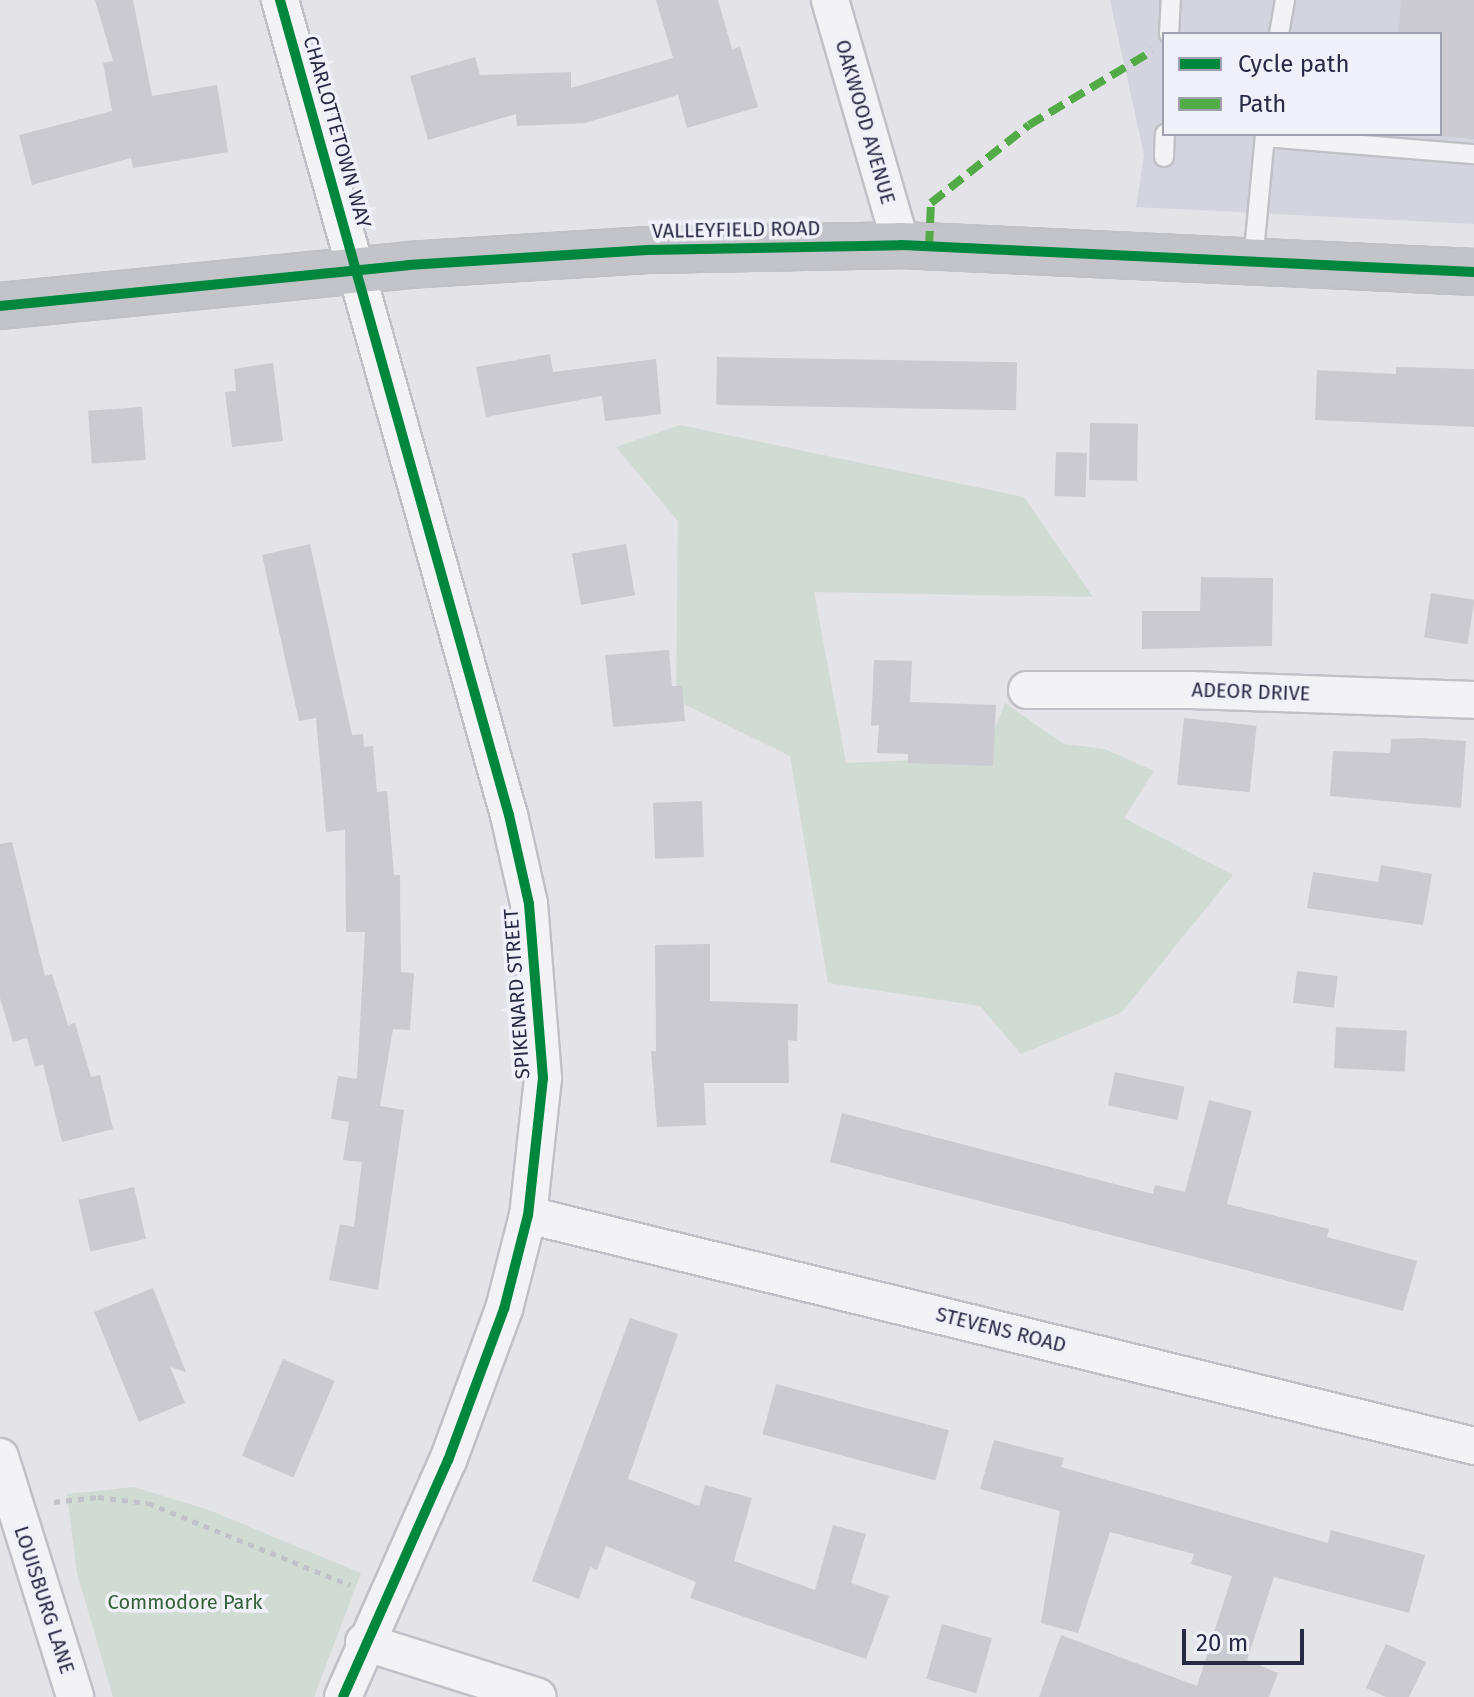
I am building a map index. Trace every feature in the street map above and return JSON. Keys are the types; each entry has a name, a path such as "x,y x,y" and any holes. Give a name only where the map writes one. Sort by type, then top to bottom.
{"street":[{"name":"CHARLOTTETOWN WAY","path":"280,0 359,274"},
{"name":"OAKWOOD AVENUE","path":"830,0 901,245"},
{"name":"VALLEYFIELD ROAD","path":"0,306 359,274 408,265 648,250 901,245 1474,272"},
{"name":"SPIKENARD STREET","path":"343,1697 364,1642 453,1447 504,1309 528,1215 543,1078 529,904 481,705 359,274"},
{"name":"ADEOR DRIVE","path":"1027,690 1191,690 1474,700"},
{"name":"STEVENS ROAD","path":"528,1215 1474,1446"},
{"name":"LOUISBURG LANE","path":"3,1477 75,1697"},
{"path":"364,1642 538,1697"}],"lane":[{"path":"1169,32 1171,0"},
{"path":"1279,32 1285,0"},
{"path":"1164,157 1165,136"},
{"path":"1253,262 1265,136 1474,154"}],"path":[{"path":"3,1477 60,1504 98,1497 148,1503 385,1599"}],"shaded area":[{"path":"1110,0 1474,0 1474,224 1136,207 1144,155"}],"green space":[{"path":"680,425 1024,497 1093,597 814,592 846,763 984,757 1005,703 1064,744 1105,749 1154,771 1124,818 1233,875 1122,1012 1021,1054 980,1006 828,983 790,756 676,700 678,521 616,447"},
{"name":"Commodore Park","path":"134,1487 209,1510 361,1573 314,1697 113,1697 77,1573 67,1494"}],"building":[{"path":"95,0 133,0 152,96 217,85 228,152 133,168 131,158 32,185 19,135 112,111 103,63 113,61"},
{"path":"656,0 718,0 732,49 740,47 758,107 687,128 678,95 585,123 517,126 516,114 428,140 410,76 475,57 480,75 571,72 571,88 673,58"},
{"path":"1401,0 1474,0 1474,139 1440,136 1442,32 1398,32"},
{"path":"550,354 553,372 656,359 661,414 605,421 602,396 486,417 476,367"},
{"path":"717,357 1017,362 1016,410 716,405"},
{"path":"273,363 283,441 232,447 225,392 236,391 234,369"},
{"path":"1396,367 1474,369 1474,427 1315,420 1317,370 1396,374"},
{"path":"142,407 146,460 92,464 88,411"},
{"path":"1090,423 1138,424 1137,481 1089,480"},
{"path":"1056,452 1087,453 1085,497 1054,496"},
{"path":"310,544 352,735 363,734 364,747 373,746 377,792 387,791 394,875 400,875 401,972 414,973 410,1030 393,1029 380,1106 404,1110 378,1290 329,1280 340,1224 354,1227 362,1162 343,1160 349,1122 331,1119 338,1076 357,1079 365,932 346,932 345,830 326,832 316,718 299,721 262,555"},
{"path":"626,544 635,595 581,605 572,554"},
{"path":"1201,577 1273,578 1272,646 1142,649 1142,611 1200,611"},
{"path":"1431,593 1474,600 1467,644 1424,637"},
{"path":"669,650 672,686 682,686 685,721 613,727 605,655"},
{"path":"874,660 912,661 910,702 996,705 993,766 908,763 908,754 877,753 879,725 871,726"},
{"path":"1184,718 1257,726 1250,792 1177,785"},
{"path":"1391,739 1466,741 1461,808 1330,796 1333,751 1390,753"},
{"path":"702,801 704,857 655,859 653,803"},
{"path":"12,842 45,976 52,974 68,1025 75,1023 91,1077 100,1075 113,1129 62,1142 43,1064 35,1067 27,1038 13,1042 0,998 0,844"},
{"path":"1381,865 1432,874 1423,925 1307,908 1313,872 1378,882"},
{"path":"710,944 710,1001 798,1004 797,1041 788,1040 789,1083 704,1083 706,1125 657,1127 651,1051 656,1051 655,945"},
{"path":"1297,971 1338,976 1334,1008 1293,1003"},
{"path":"1336,1027 1407,1031 1405,1072 1334,1068"},
{"path":"1115,1072 1184,1087 1177,1120 1108,1105"},
{"path":"1209,1100 1252,1111 1227,1204 1329,1229 1327,1237 1417,1261 1403,1311 830,1162 842,1113 1153,1194 1155,1185 1185,1192"},
{"path":"134,1187 146,1239 90,1251 78,1200"},
{"path":"153,1288 186,1372 170,1367 185,1403 139,1422 94,1312"},
{"path":"630,1318 678,1334 628,1479 699,1506 705,1485 752,1498 734,1561 815,1590 833,1525 866,1534 851,1583 889,1596 866,1659 690,1598 696,1582 606,1546 597,1570 590,1567 579,1599 532,1581"},
{"path":"283,1359 335,1381 294,1478 242,1456"},
{"path":"776,1384 949,1430 935,1481 763,1434"},
{"path":"994,1440 1064,1458 1061,1467 1328,1543 1331,1530 1425,1555 1409,1613 1274,1577 1247,1660 1278,1673 1269,1697 1039,1697 1061,1635 1197,1686 1232,1576 1191,1564 1194,1554 1110,1532 1078,1633 1041,1623 1060,1511 980,1489"},
{"path":"942,1624 992,1638 976,1693 926,1679"},
{"path":"1386,1644 1426,1662 1409,1697 1386,1697 1366,1688"}],"marked path":[{"path":"929,247 931,203 1029,125 1152,51"}],"cycle path":[{"path":"280,0 509,815 529,904 543,1078 528,1215 504,1309 448,1460 343,1697"},
{"path":"0,306 408,265 648,250 901,245 1474,272"}]}
